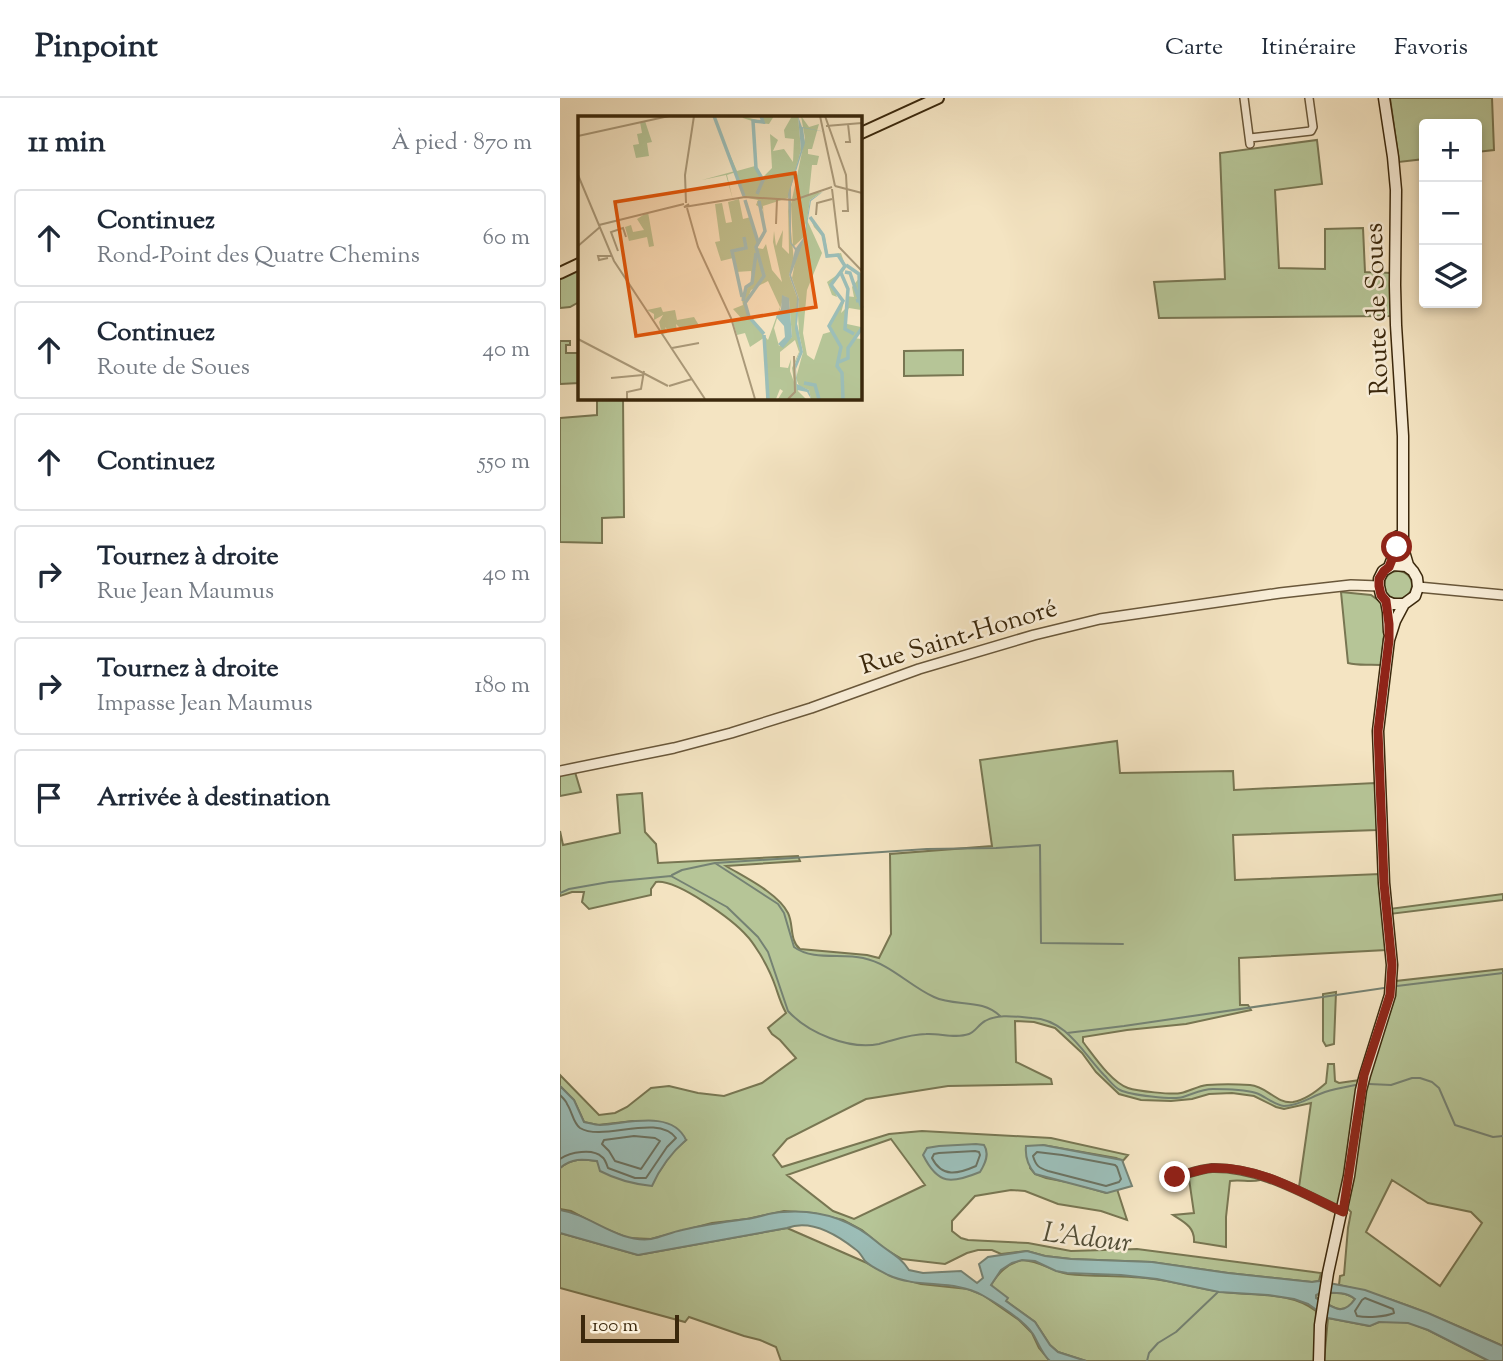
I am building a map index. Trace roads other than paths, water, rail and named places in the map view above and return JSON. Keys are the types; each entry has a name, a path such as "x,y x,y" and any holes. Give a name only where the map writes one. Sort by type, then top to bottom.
{"main road":[{"path":"861,133 938,98"},
{"name":"Route de Soues","path":"1384,98 1396,190 1396,333 1403,447 1405,554 1413,571"},
{"path":"560,273 578,264"},
{"name":"Route de Soues","path":"1389,567 1403,519"},
{"path":"1389,640 1404,604 1415,596 1418,587 1413,571 1401,565 1389,567 1379,579 1381,595 1393,604 1404,604"},
{"path":"1319,1361 1320,1325 1328,1273 1343,1212 1364,1075 1390,995 1392,965 1384,883 1378,731 1389,640 1386,601"}],"street":[{"path":"1244,98 1250,141 1311,131 1313,127 1309,98"},
{"name":"Rue Saint-Honoré","path":"560,771 674,748 731,733 811,708 919,669 1034,635 1100,619 1292,591 1351,585 1379,586"},
{"path":"1418,587 1503,595"},
{"path":"1175,1177 1209,1168 1243,1170 1266,1177 1343,1212"}],"water":[{"path":"560,1086 574,1100 584,1122 600,1125 659,1121 679,1130 686,1140 666,1161 652,1186 606,1174 600,1171 597,1161 577,1160 560,1168"},
{"path":"976,1144 986,1148 985,1162 980,1172 961,1179 940,1177 923,1155 927,1148"},
{"path":"1043,1145 1122,1160 1132,1186 1107,1193 1035,1174 1028,1161 1026,1146"},
{"path":"560,1210 583,1217 616,1233 639,1239 651,1239 690,1228 796,1211 833,1217 856,1227 898,1258 909,1270 923,1273 961,1271 977,1283 983,1278 979,1264 988,1257 1027,1251 1071,1259 1152,1262 1228,1273 1319,1281 1365,1290 1428,1313 1503,1346 1503,1361 1489,1361 1428,1330 1408,1323 1379,1322 1370,1326 1328,1318 1308,1304 1294,1299 1219,1292 1157,1279 1067,1273 1035,1261 1022,1260 1012,1263 1001,1270 991,1285 1008,1298 1006,1301 1035,1322 1058,1352 1086,1361 1050,1361 1023,1323 982,1295 959,1287 911,1282 888,1275 867,1263 857,1250 840,1238 814,1227 796,1226 638,1255 560,1233","holes":["1320,1293 1343,1294 1355,1299 1346,1308 1337,1309 1316,1298"]}],"waterway":[{"path":"715,863 927,849 1040,845 1041,943 1123,944"},
{"path":"672,875 682,870 715,863 778,904 784,913 794,947 810,954 873,961 934,997 985,1007 1000,1016"},
{"path":"560,893 609,882 671,876 727,907 758,937 768,952 788,1011 818,1033 842,1042 867,1045 920,1034 964,1035 990,1019 1014,1016 1055,1024 1073,1039 1116,1087 1133,1094 1178,1098 1209,1089 1234,1090 1256,1093 1277,1104 1290,1106 1325,1092 1356,1085"},
{"path":"1397,986 1503,973"},
{"path":"1067,1033 1384,988"},
{"path":"1369,1084 1391,1085 1412,1078 1432,1082 1439,1088 1455,1125 1493,1137 1503,1136"},
{"path":"1147,1361 1149,1353 1158,1343 1176,1332 1218,1292"}],"water label":[{"name":"L'Adour","path":"1087,1239"}]}
